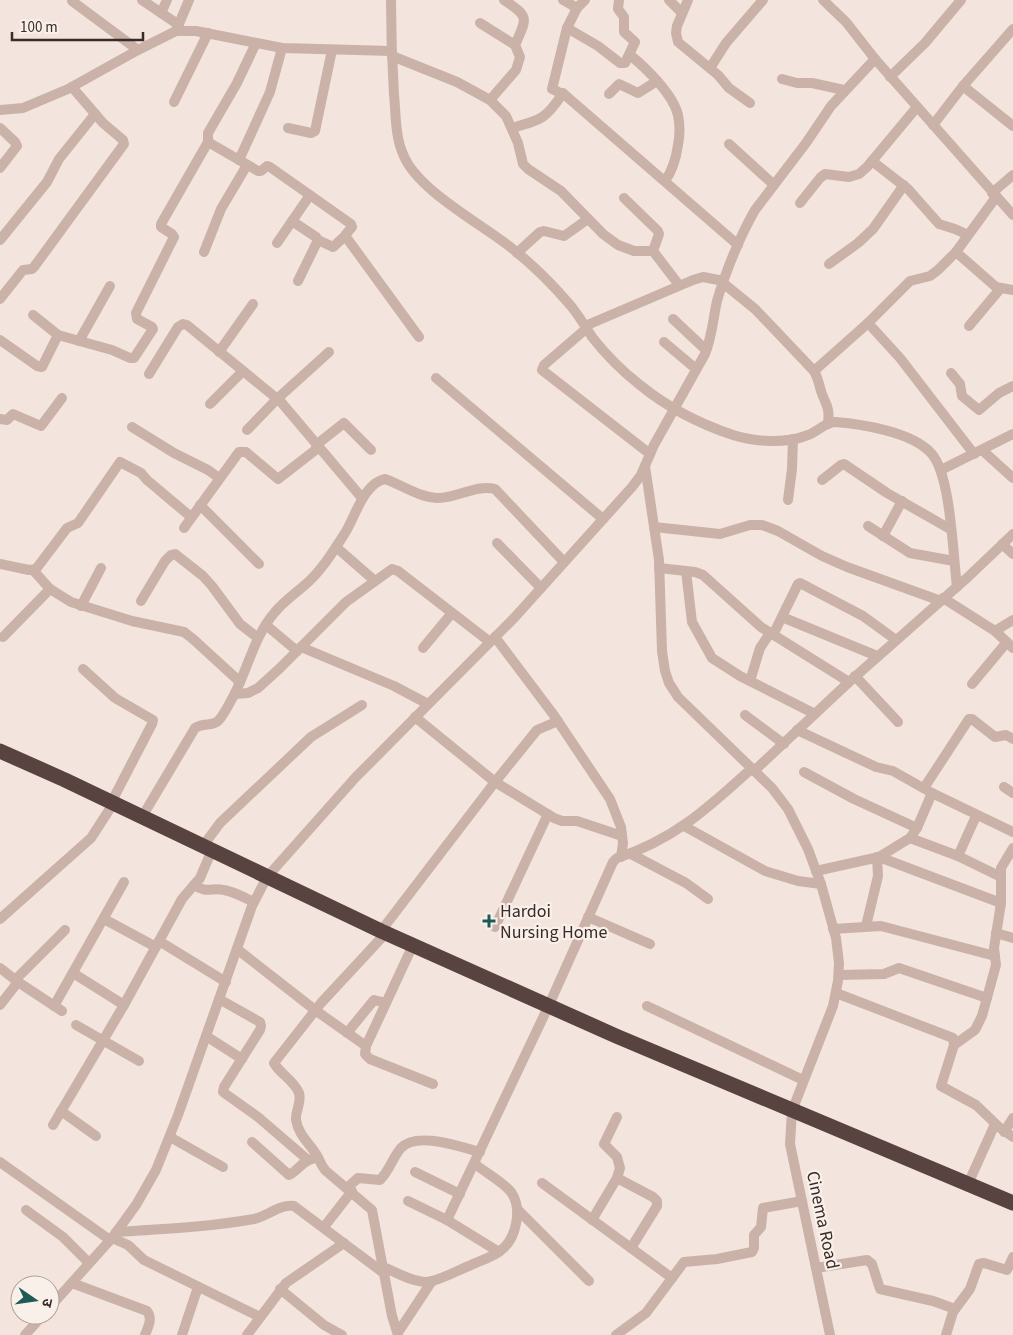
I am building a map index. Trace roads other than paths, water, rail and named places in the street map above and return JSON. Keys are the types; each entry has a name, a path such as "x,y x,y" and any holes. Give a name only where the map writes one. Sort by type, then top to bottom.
{"highway":[{"path":"0,750 384,932 616,1036 1013,1203"}],"street":[{"path":"142,0 178,28 282,48 392,53 450,79 490,100 506,116 518,143 525,166 566,195 603,234 618,245 634,251 653,251"},
{"path":"161,13 167,0"},
{"path":"0,110 23,108 72,87 178,28 189,0"},
{"path":"504,0 521,12 524,18 523,26 515,45"},
{"path":"564,0 577,8"},
{"path":"585,0 577,8 567,28 553,90 563,94 738,245"},
{"path":"567,28 598,46 621,63 626,63 635,42 624,32 624,18 618,9 619,0"},
{"path":"669,0 682,13"},
{"path":"688,0 676,32 678,42 718,75 729,88 750,103"},
{"path":"710,68 726,43 764,0"},
{"path":"823,0 859,37 890,77 1013,215"},
{"path":"890,77 925,43 961,0"},
{"path":"72,1 138,50"},
{"path":"389,1 396,125 400,147 414,172 443,200 517,253 570,304 606,354 623,371 641,387 674,409 734,435 770,441 793,439 809,435 828,424 838,422 879,429 912,440 932,454 941,470 945,485 956,587"},
{"path":"480,23 515,45 520,57 518,66 490,100"},
{"path":"932,125 1013,29"},
{"path":"174,102 208,33"},
{"path":"33,315 58,336 112,350 133,359 153,331 153,328 138,320 135,316 174,237 162,228 161,224 208,142 208,133 237,83 256,43"},
{"path":"204,252 221,209 243,163 270,92 282,48"},
{"path":"288,128 310,133 315,132 332,50"},
{"path":"630,56 657,81 674,105 679,120 676,159 665,181"},
{"path":"60,1296 112,1237 136,1205 156,1170 170,1137 254,902 267,876 355,778 493,640 632,487 706,350 710,340 717,302 724,282 738,245 755,210 806,143 831,106 875,59"},
{"path":"782,79 797,83 816,83 844,90"},
{"path":"610,94 619,84 638,93 657,81"},
{"path":"963,86 1013,126"},
{"path":"0,299 24,269 32,269 34,267 124,144 123,140 95,114 72,87"},
{"path":"512,128 545,117 563,94"},
{"path":"800,203 825,174 843,177 854,176 862,171 917,107"},
{"path":"0,240 47,182 58,159 95,114"},
{"path":"0,128 15,142 16,146 0,168"},
{"path":"208,142 259,171 268,166 270,167 352,225 352,228 334,247 318,240 292,221"},
{"path":"728,144 774,185"},
{"path":"872,161 904,185 940,225 968,235"},
{"path":"814,372 868,324 910,281 930,276 956,252 994,195 1013,175"},
{"path":"829,264 858,244 873,229 904,185"},
{"path":"277,243 310,195"},
{"path":"624,198 659,233 653,251"},
{"path":"517,253 540,232 564,236 588,219"},
{"path":"345,236 419,337"},
{"path":"298,281 318,240"},
{"path":"653,251 680,285"},
{"path":"956,252 996,287 1013,290"},
{"path":"650,454 542,370 544,364 586,327 680,285 703,277 724,282 755,310 814,372 828,405 828,424"},
{"path":"79,341 110,286"},
{"path":"968,326 1000,289"},
{"path":"219,352 253,304"},
{"path":"673,319 706,350"},
{"path":"148,374 181,324 187,325 277,399 362,498"},
{"path":"868,324 900,358 978,452 1013,478"},
{"path":"0,340 40,367 58,336"},
{"path":"664,342 696,369"},
{"path":"247,430 277,399 329,352"},
{"path":"210,404 243,371"},
{"path":"951,373 960,384 962,396 978,409 981,409 996,396 1013,386"},
{"path":"436,378 603,519"},
{"path":"0,419 7,420 13,414 41,426 62,398"},
{"path":"184,528 237,454 242,451 248,453 278,479 344,423 371,450"},
{"path":"132,428 219,478"},
{"path":"941,470 1013,434"},
{"path":"788,500 793,439"},
{"path":"33,570 41,564 67,528 78,523 120,462 141,473 191,517"},
{"path":"822,480 844,464 950,529"},
{"name":"Cinema Road","path":"645,466 659,568 662,650 669,683 678,697 772,788 788,809 808,849 821,884 833,929 839,963 836,993 833,1006 792,1111 790,1144 830,1335"},
{"path":"142,817 193,731 200,725 218,722 235,694 258,638 275,611 317,573 350,525 362,498 377,482 384,479 415,492 437,498 445,498 483,488 495,489 564,562"},
{"path":"883,536 902,501"},
{"path":"200,505 259,564"},
{"path":"654,527 720,534 750,525 762,525 778,530 822,556 847,567 942,599 995,630 1010,645 972,684"},
{"path":"868,526 910,553 954,561"},
{"path":"447,1220 549,1005 613,862 652,845 684,826 714,803 784,744 877,656 1013,534"},
{"path":"497,543 541,588"},
{"path":"1002,544 1013,554"},
{"path":"336,547 375,580"},
{"path":"141,601 165,561 175,554 203,576 240,624 258,638"},
{"path":"0,564 33,570 50,589 68,601 81,606 139,623 184,632 240,682"},
{"path":"81,606 101,568"},
{"path":"659,568 700,573 745,614 771,634 852,679 898,722"},
{"path":"235,694 248,693 258,688 346,602 390,569 396,569 452,613 493,640 558,721 610,799 621,827 626,856"},
{"path":"686,571 692,622 709,653 718,662 750,681 815,714"},
{"path":"750,681 760,648 782,617 798,584 802,583 863,616 896,640"},
{"path":"3,637 50,589"},
{"path":"423,648 452,613"},
{"path":"782,617 877,656"},
{"path":"995,630 1013,620"},
{"path":"266,625 299,649 394,686 428,704"},
{"path":"0,919 91,838 112,803 152,724 153,720 115,698 83,669"},
{"path":"53,1125 124,1005 182,899 200,878 207,848 220,823 311,737 362,706"},
{"path":"745,715 784,744"},
{"path":"415,718 495,782 558,820 577,821 622,836"},
{"path":"816,872 878,857 910,838 917,828 928,791 969,719 972,719 995,737 1006,735 1013,739"},
{"path":"313,1159 297,1123 296,1116 300,1098 298,1090 274,1063 315,1010 384,932 495,782 537,730 558,721"},
{"path":"798,730 876,767 893,771 976,816 1013,832"},
{"path":"804,772 854,799 917,828"},
{"path":"495,927 548,814"},
{"path":"958,856 976,816"},
{"path":"684,826 772,874 798,881 821,884"},
{"path":"910,838 958,856 1013,889"},
{"path":"954,1045 975,1030 982,1016 995,971 994,948 1001,903 1001,868 1013,848"},
{"path":"626,856 686,883 708,899"},
{"path":"878,857 1001,903"},
{"path":"866,926 877,881 878,857"},
{"path":"0,968 58,1009 73,974 124,882"},
{"path":"194,885 204,891 228,891 254,902"},
{"path":"588,916 650,944"},
{"path":"104,919 157,944 226,982"},
{"path":"833,929 866,926 890,928 995,956"},
{"path":"0,1005 17,981 65,930"},
{"path":"996,933 1013,938"},
{"path":"413,944 366,1046 365,1054 370,1058 433,1084"},
{"path":"237,949 315,1010 366,1046"},
{"path":"839,975 888,973 895,968 899,968 987,998"},
{"path":"73,974 124,1005"},
{"path":"836,993 950,1036 954,1040 954,1045 941,1081 941,1086 976,1105 1009,1135 1013,1118"},
{"path":"219,999 261,1024 260,1030 224,1087 223,1092 313,1159 372,1210 397,1332"},
{"path":"348,1033 374,1000 386,1003"},
{"path":"647,1006 803,1080"},
{"path":"76,1025 139,1062"},
{"path":"206,1036 242,1059"},
{"path":"61,1111 96,1136"},
{"path":"592,1220 617,1178 620,1168 619,1160 604,1144 617,1117"},
{"path":"968,1184 995,1124"},
{"path":"170,1137 223,1167"},
{"path":"324,1227 358,1178 380,1180 398,1151 408,1143 430,1140 480,1152"},
{"path":"252,1142 289,1175 313,1159"},
{"path":"0,1162 112,1237 128,1245 144,1260 260,1317"},
{"path":"112,1237 239,1222 263,1217 290,1205 298,1207 384,1270 424,1282 432,1281 499,1252 511,1237 516,1222 517,1209 511,1192 475,1164"},
{"path":"415,1172 460,1194"},
{"path":"617,1178 657,1201 657,1206 631,1248"},
{"path":"542,1183 672,1278"},
{"path":"408,1201 447,1220 499,1252"},
{"path":"616,1335 646,1313 684,1262 717,1259 753,1251 754,1235 762,1227 763,1208 802,1201"},
{"path":"517,1209 589,1281"},
{"path":"26,1210 63,1237 89,1263"},
{"path":"246,1335 280,1289 344,1242"},
{"path":"946,1335 955,1309 970,1289 979,1264 984,1263 1008,1269 1013,1257"},
{"path":"816,1268 867,1260 872,1264 880,1289 940,1303 955,1309"},
{"path":"397,1332 432,1281"},
{"path":"72,1283 149,1314 150,1322 145,1335"},
{"path":"182,1335 198,1287"},
{"path":"280,1289 324,1325 342,1335"},
{"path":"25,1335 34,1325"},
{"path":"397,1332 409,1335"}],"place":[{"name":"Hardoi Nursing Home","path":"489,921"}]}
